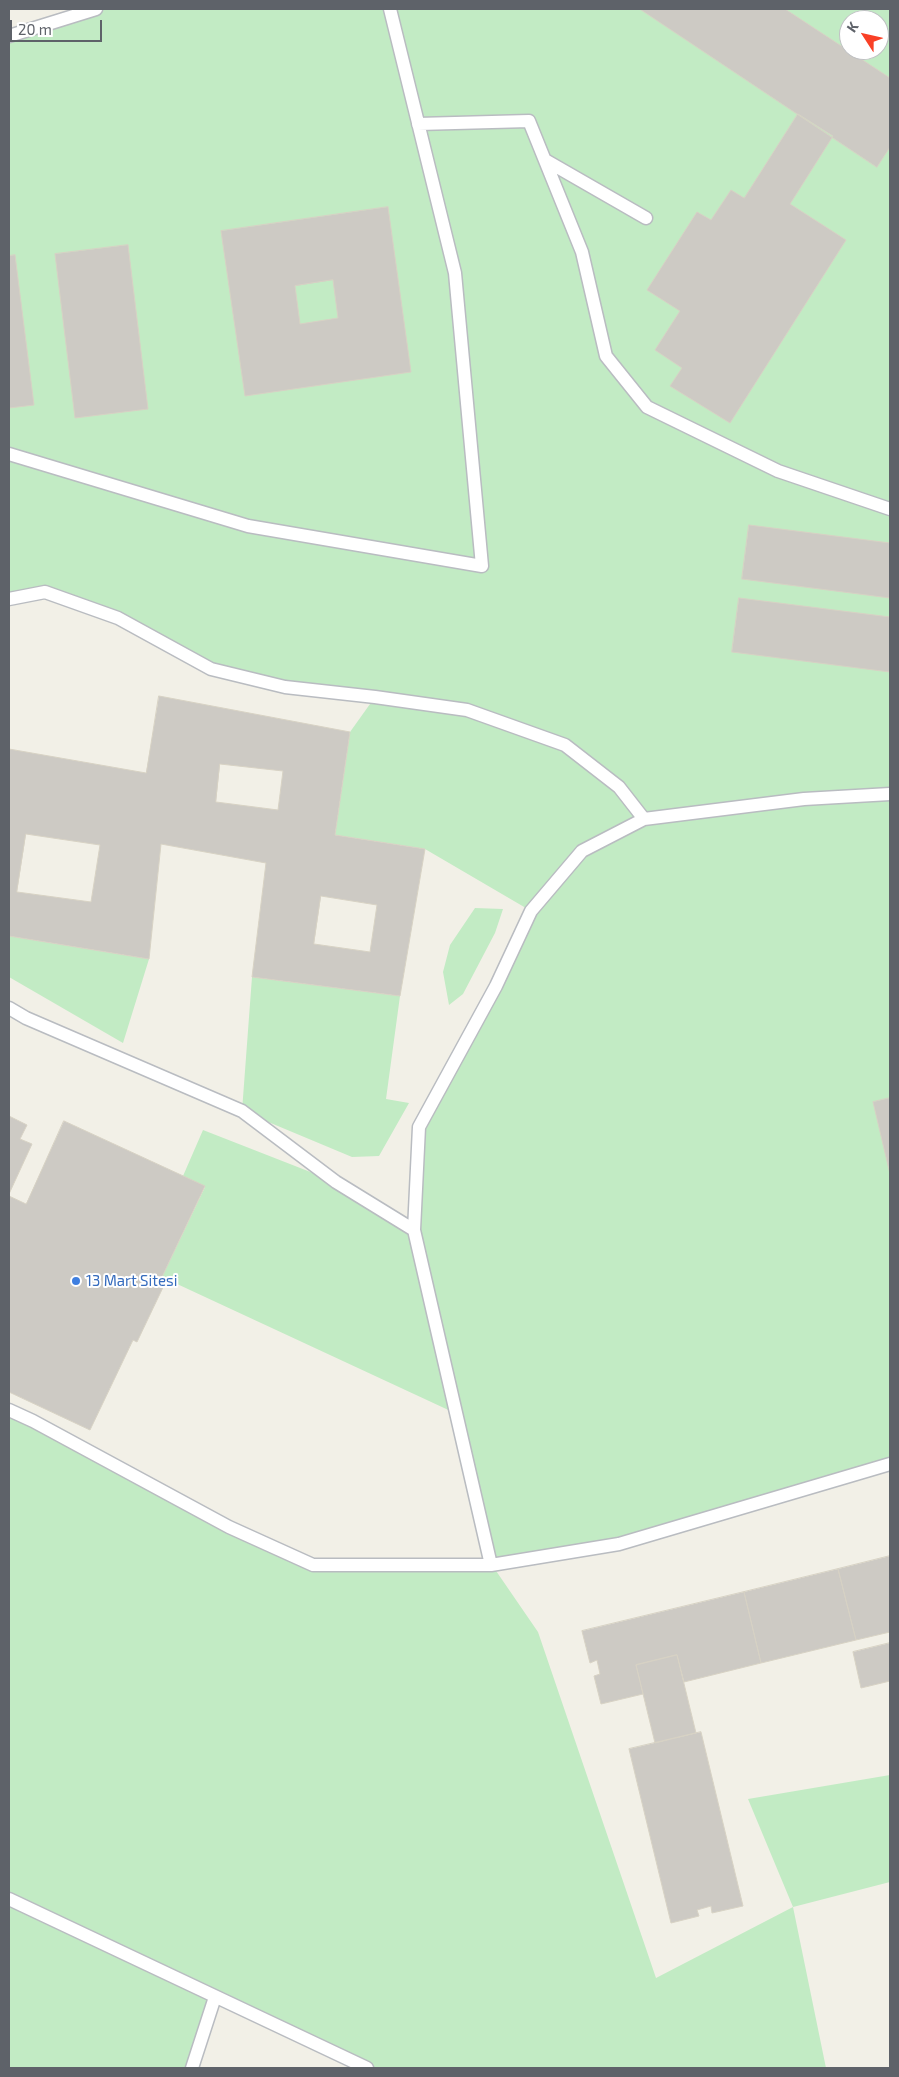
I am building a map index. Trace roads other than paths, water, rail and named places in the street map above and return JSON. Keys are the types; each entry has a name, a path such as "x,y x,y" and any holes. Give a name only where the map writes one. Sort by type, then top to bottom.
{"lane":[{"path":"9,36 96,9"},
{"path":"9,454 248,526 482,566 455,273 390,9"},
{"path":"418,124 529,120 582,252 606,356 647,407 778,471 890,509"},
{"path":"545,160 646,218"},
{"path":"9,599 45,592 118,618 211,669 286,687 467,710 565,745 618,787 644,819"},
{"path":"491,1565 414,1230 419,1127 496,986 531,911 582,851 644,819 804,799 890,794"},
{"path":"9,1008 26,1018 242,1111 336,1182 414,1230"},
{"path":"9,1410 33,1421 229,1527 313,1565 491,1565 619,1544 890,1464"},
{"path":"9,1899 367,2068"},
{"path":"192,2068 216,1996"}],"place":[{"name":"13 Mart Sitesi","path":"76,1281"}]}
